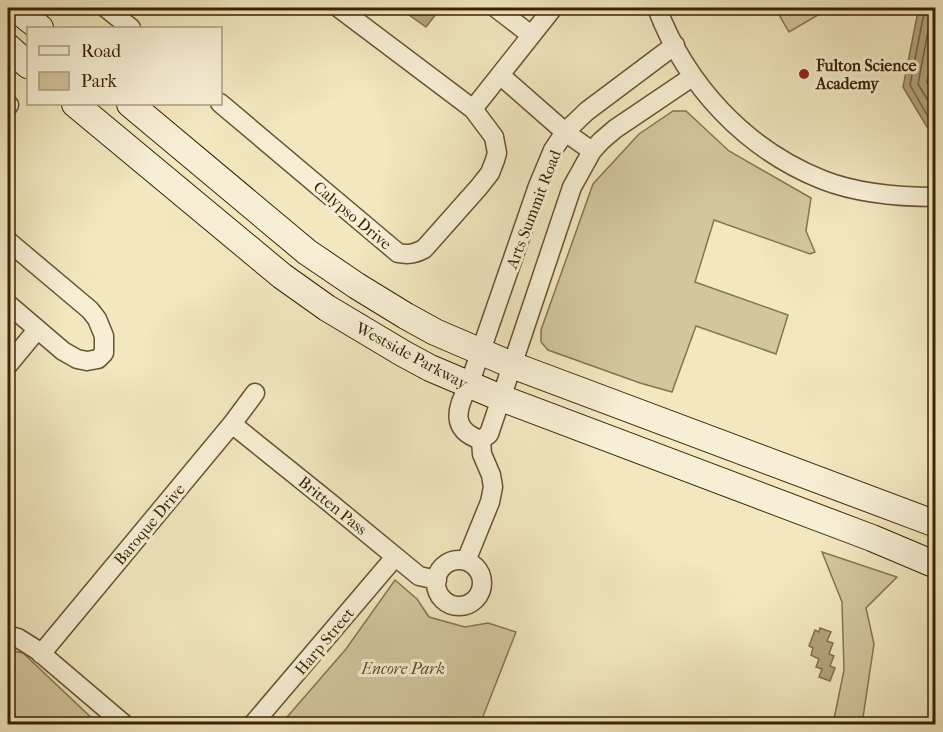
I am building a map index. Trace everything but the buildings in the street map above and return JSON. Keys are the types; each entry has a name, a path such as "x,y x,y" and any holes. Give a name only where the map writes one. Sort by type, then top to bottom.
{"main road":[{"path":"15,8 39,27"},
{"path":"8,47 27,63"},
{"name":"Westside Parkway","path":"76,105 306,294 404,354 501,398 872,538 936,565"},
{"name":"Westside Parkway","path":"131,105 307,252 357,286 435,332 512,365 936,524"}],"street":[{"path":"106,8 130,27"},
{"name":"Calypso Drive","path":"222,105 398,253 416,254 424,249 479,187 492,167 497,153 494,137 473,109 339,8"},
{"path":"496,8 531,35"},
{"path":"473,109 553,8"},
{"path":"657,8 692,76 710,100 735,125 767,150 791,165 846,187 896,196 936,197"},
{"name":"Arts Summit Road","path":"469,385 545,168 565,132 587,111 675,45"},
{"path":"500,75 565,132 592,151"},
{"name":"Arts Summit Road","path":"501,398 572,187 592,151 615,129 692,76"},
{"path":"8,241 90,310 97,319 104,336 104,353 98,359 87,361 77,359 63,351 8,304"},
{"path":"8,365 37,330"},
{"path":"469,385 460,400 457,414 462,428 469,436 481,440"},
{"name":"Baroque Drive","path":"41,654 232,424 255,393"},
{"path":"481,440 489,434 501,398"},
{"name":"Britten Pass","path":"232,424 418,576 437,580"},
{"path":"460,561 486,512 493,487 491,475 482,454 481,440"},
{"name":"Harp Street","path":"253,724 395,557"},
{"path":"460,561 477,568 481,574 481,590 473,602 458,606 444,601 437,588 437,580 443,567 460,561"},
{"path":"8,635 18,638 41,654 124,724"}],"green space":[{"path":"775,8 830,8 789,32"},
{"path":"673,111 686,111 729,151 811,198 806,231 815,252 810,254 714,220 695,282 788,315 776,354 696,326 672,392 548,350 541,342 541,330 593,184 639,134"},
{"path":"822,552 897,577 866,608 874,644 862,724 833,724 844,670 842,602"},
{"name":"Encore Park","path":"395,580 417,599 429,617 465,627 488,623 516,632 480,724 281,724 346,649"},
{"path":"8,650 23,653 98,724 8,724"}],"water":[{"path":"399,8 430,8 437,13 426,27"},
{"path":"923,8 935,8 935,127 927,127 903,87 917,16"},
{"path":"820,628 831,632 827,641 833,643 829,654 834,656 830,666 835,668 830,681 819,677 822,669 816,667 819,659 811,655 813,648 809,646 815,630 819,632"}],"place":[{"name":"Fulton Science Academy","path":"804,74"}]}
